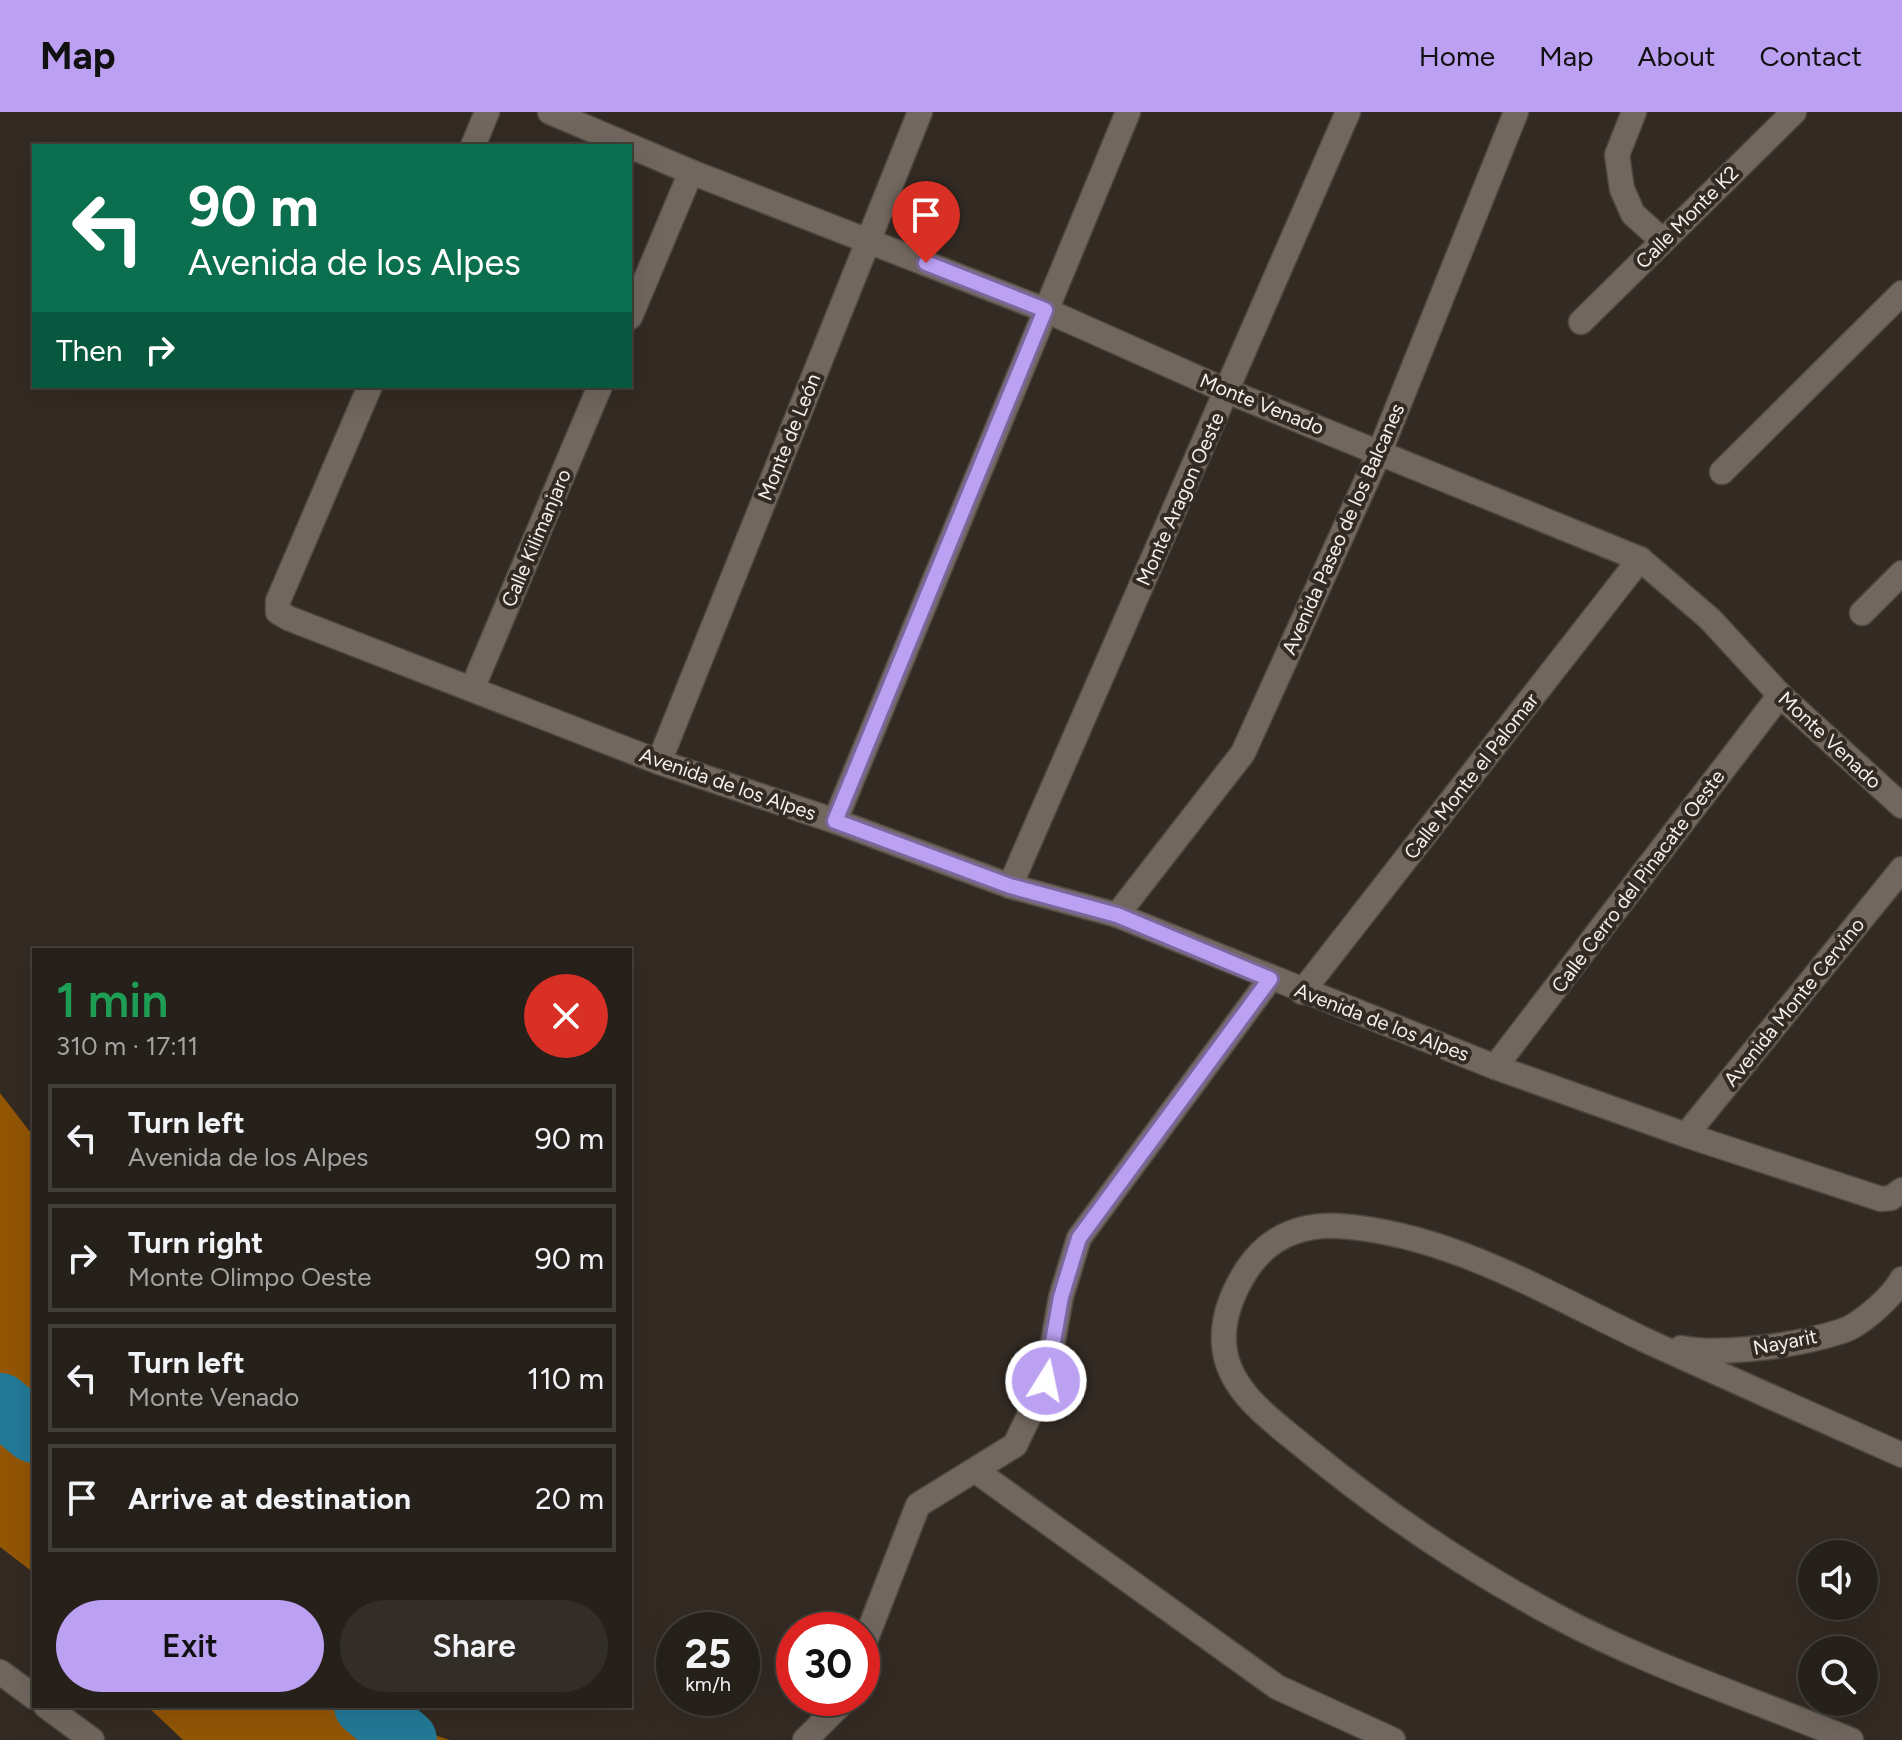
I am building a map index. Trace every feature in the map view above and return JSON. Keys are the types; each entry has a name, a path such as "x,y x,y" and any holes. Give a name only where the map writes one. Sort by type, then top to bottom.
{"street":[{"path":"474,144 487,112"},
{"name":"Monte Venado","path":"550,112 625,144"},
{"name":"Monte de León","path":"659,762 920,112"},
{"path":"835,821 1128,112"},
{"name":"Monte Aragon Oeste","path":"1010,886 1348,112"},
{"name":"Avenida Paseo de los Balcanes","path":"1117,915 1243,753 1380,451 1516,112"},
{"path":"1634,112 1617,155 1622,189 1633,214 1663,241"},
{"name":"Calle Monte K2","path":"1581,322 1794,112"},
{"name":"Monte Venado","path":"632,147 1045,310 1227,391 1640,559 1710,619 1780,695 1902,806"},
{"path":"632,312 691,172"},
{"path":"1722,472 1902,293"},
{"name":"Avenida de los Alpes","path":"369,388 278,601 278,612 659,762 835,821 1010,886 1117,915 1302,992 1495,1067 1686,1135 1898,1202"},
{"name":"Calle Kilimanjaro","path":"472,689 599,388"},
{"name":"Calle Monte el Palomar","path":"1302,992 1640,559"},
{"path":"1862,613 1902,573"},
{"name":"Calle Cerro del Pinacate Oeste","path":"1495,1067 1780,695"},
{"name":"Avenida Monte Cervino","path":"1686,1135 1902,869"},
{"path":"876,1612 918,1505 1015,1445 1046,1381 1061,1297 1079,1238 1270,979"},
{"path":"1851,1740 1816,1732 1557,1616 1401,1524 1262,1412 1233,1376 1225,1354 1223,1328 1233,1292 1254,1259 1289,1231 1303,1227 1341,1226 1420,1241 1487,1265 1647,1341 1902,1455"},
{"name":"Nayarit","path":"1647,1341 1697,1351 1748,1350 1845,1331 1895,1294 1902,1279"},
{"path":"976,1471 1277,1687 1393,1740"},
{"path":"0,1672 32,1696"},
{"path":"48,1708 77,1736"},
{"path":"805,1740 829,1716"}],"shaded area":[{"path":"0,1093 32,1134 32,1571 0,1547"},
{"path":"149,1708 359,1708 383,1719 450,1740 183,1740"}],"waterway":[{"path":"0,1404 32,1430"},
{"path":"367,1708 406,1740"}],"route":[{"path":"926,263 1045,310 835,821 1010,886 1117,915 1270,979 1079,1238 1061,1297 1046,1381"}]}
